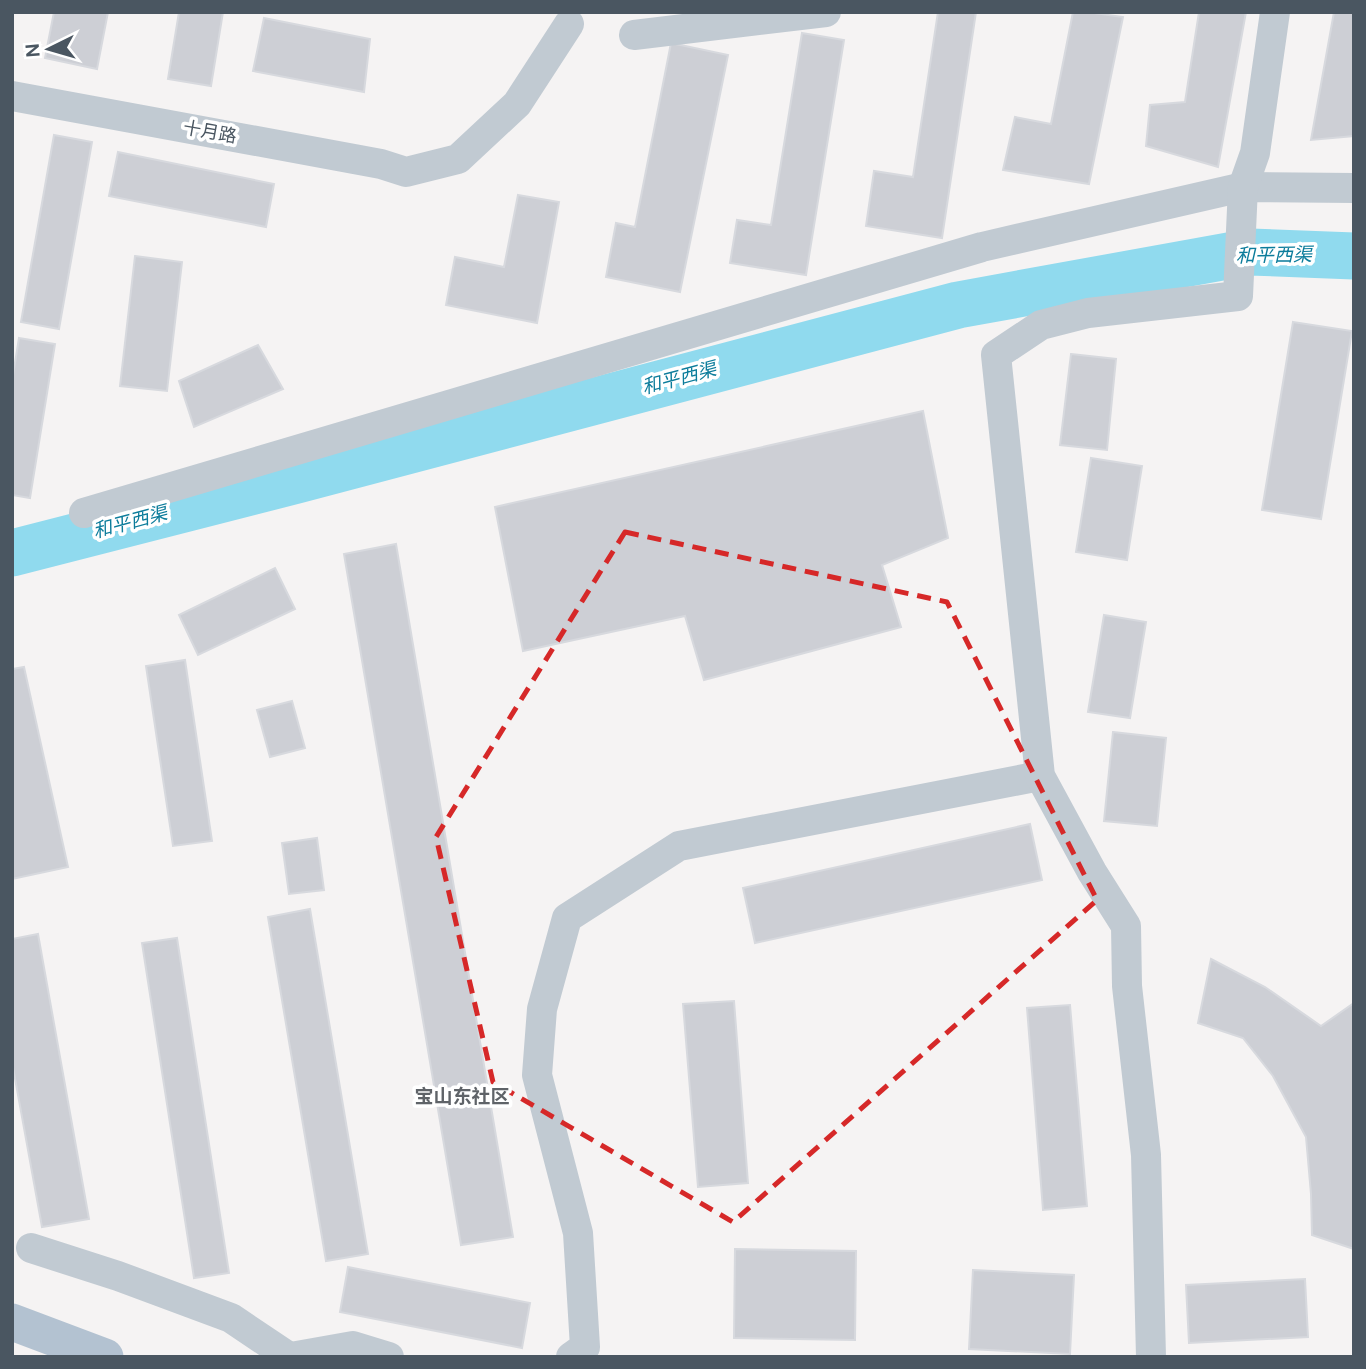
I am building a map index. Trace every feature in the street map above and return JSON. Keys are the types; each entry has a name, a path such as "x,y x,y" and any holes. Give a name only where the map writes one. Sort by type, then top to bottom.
{"main road":[{"path":"12,1322 106,1357"}],"street":[{"path":"634,35 826,12"},
{"path":"1150,1357 1146,1156 1127,986 1126,926 1092,872 1040,776 996,355 1041,325 1088,313 1238,296 1243,188 1255,153 1275,12"},
{"name":"十月路","path":"12,96 381,164 406,173 458,159 516,104 569,24"},
{"path":"84,513 982,247 1243,188 1354,188"},
{"path":"571,1357 585,1347 578,1233 537,1075 542,1009 567,918 679,846 1040,776"},
{"path":"31,1248 118,1276 231,1318 290,1357 353,1346 389,1357"}],"highlighted area":[{"path":"625,532 947,602 1097,900 733,1222 493,1082 436,837"}],"building":[{"path":"54,12 108,12 97,69 45,58"},
{"path":"179,12 223,12 211,86 168,79"},
{"path":"938,12 976,12 942,238 866,226 874,171 913,177"},
{"path":"1073,12 1123,17 1089,184 1003,170 1015,117 1051,124"},
{"path":"1199,12 1246,12 1218,167 1146,146 1150,105 1185,102"},
{"path":"1334,12 1354,12 1354,136 1311,140"},
{"path":"264,18 370,39 364,92 253,71"},
{"path":"802,33 844,40 806,275 730,263 737,220 771,225"},
{"path":"671,43 728,55 680,292 606,277 616,223 635,227"},
{"path":"54,135 92,142 59,329 21,322"},
{"path":"118,152 274,184 266,227 109,196"},
{"path":"518,195 559,202 537,323 446,305 455,257 504,267"},
{"path":"135,256 182,262 167,391 120,386"},
{"path":"1293,322 1352,331 1321,519 1262,510"},
{"path":"19,338 55,344 30,498 12,495 12,381"},
{"path":"258,345 283,389 194,427 179,381"},
{"path":"1071,354 1116,359 1107,450 1060,445"},
{"path":"923,411 948,538 882,565 901,627 704,680 685,616 523,651 495,507"},
{"path":"1091,458 1142,466 1127,560 1076,552"},
{"path":"396,544 513,1237 461,1245 344,554"},
{"path":"275,568 295,609 198,655 179,615"},
{"path":"1104,615 1146,622 1130,718 1088,712"},
{"path":"185,660 212,841 173,846 146,666"},
{"path":"24,667 68,867 12,879 12,669"},
{"path":"292,701 305,748 270,757 257,710"},
{"path":"1113,732 1166,738 1157,826 1104,821"},
{"path":"1030,824 1042,880 755,943 743,888"},
{"path":"317,838 324,890 289,894 282,843"},
{"path":"310,909 368,1254 326,1261 268,917"},
{"path":"38,934 89,1219 42,1227 12,1062 12,939"},
{"path":"177,938 229,1273 194,1278 142,943"},
{"path":"1211,959 1265,987 1321,1026 1354,1003 1354,1249 1312,1235 1306,1137 1273,1076 1243,1038 1198,1023"},
{"path":"734,1001 748,1183 698,1187 683,1004"},
{"path":"1070,1005 1087,1206 1043,1210 1027,1008"},
{"path":"735,1249 856,1251 855,1340 734,1338"},
{"path":"348,1267 530,1303 522,1348 340,1312"},
{"path":"973,1270 1074,1275 1070,1354 969,1349"},
{"path":"1305,1279 1308,1337 1189,1343 1186,1285"}],"waterway":[{"name":"和平西渠","path":"12,553 958,305 1250,252 1354,256"}],"district":[{"name":"宝山东社区","path":"462,1096"}]}
